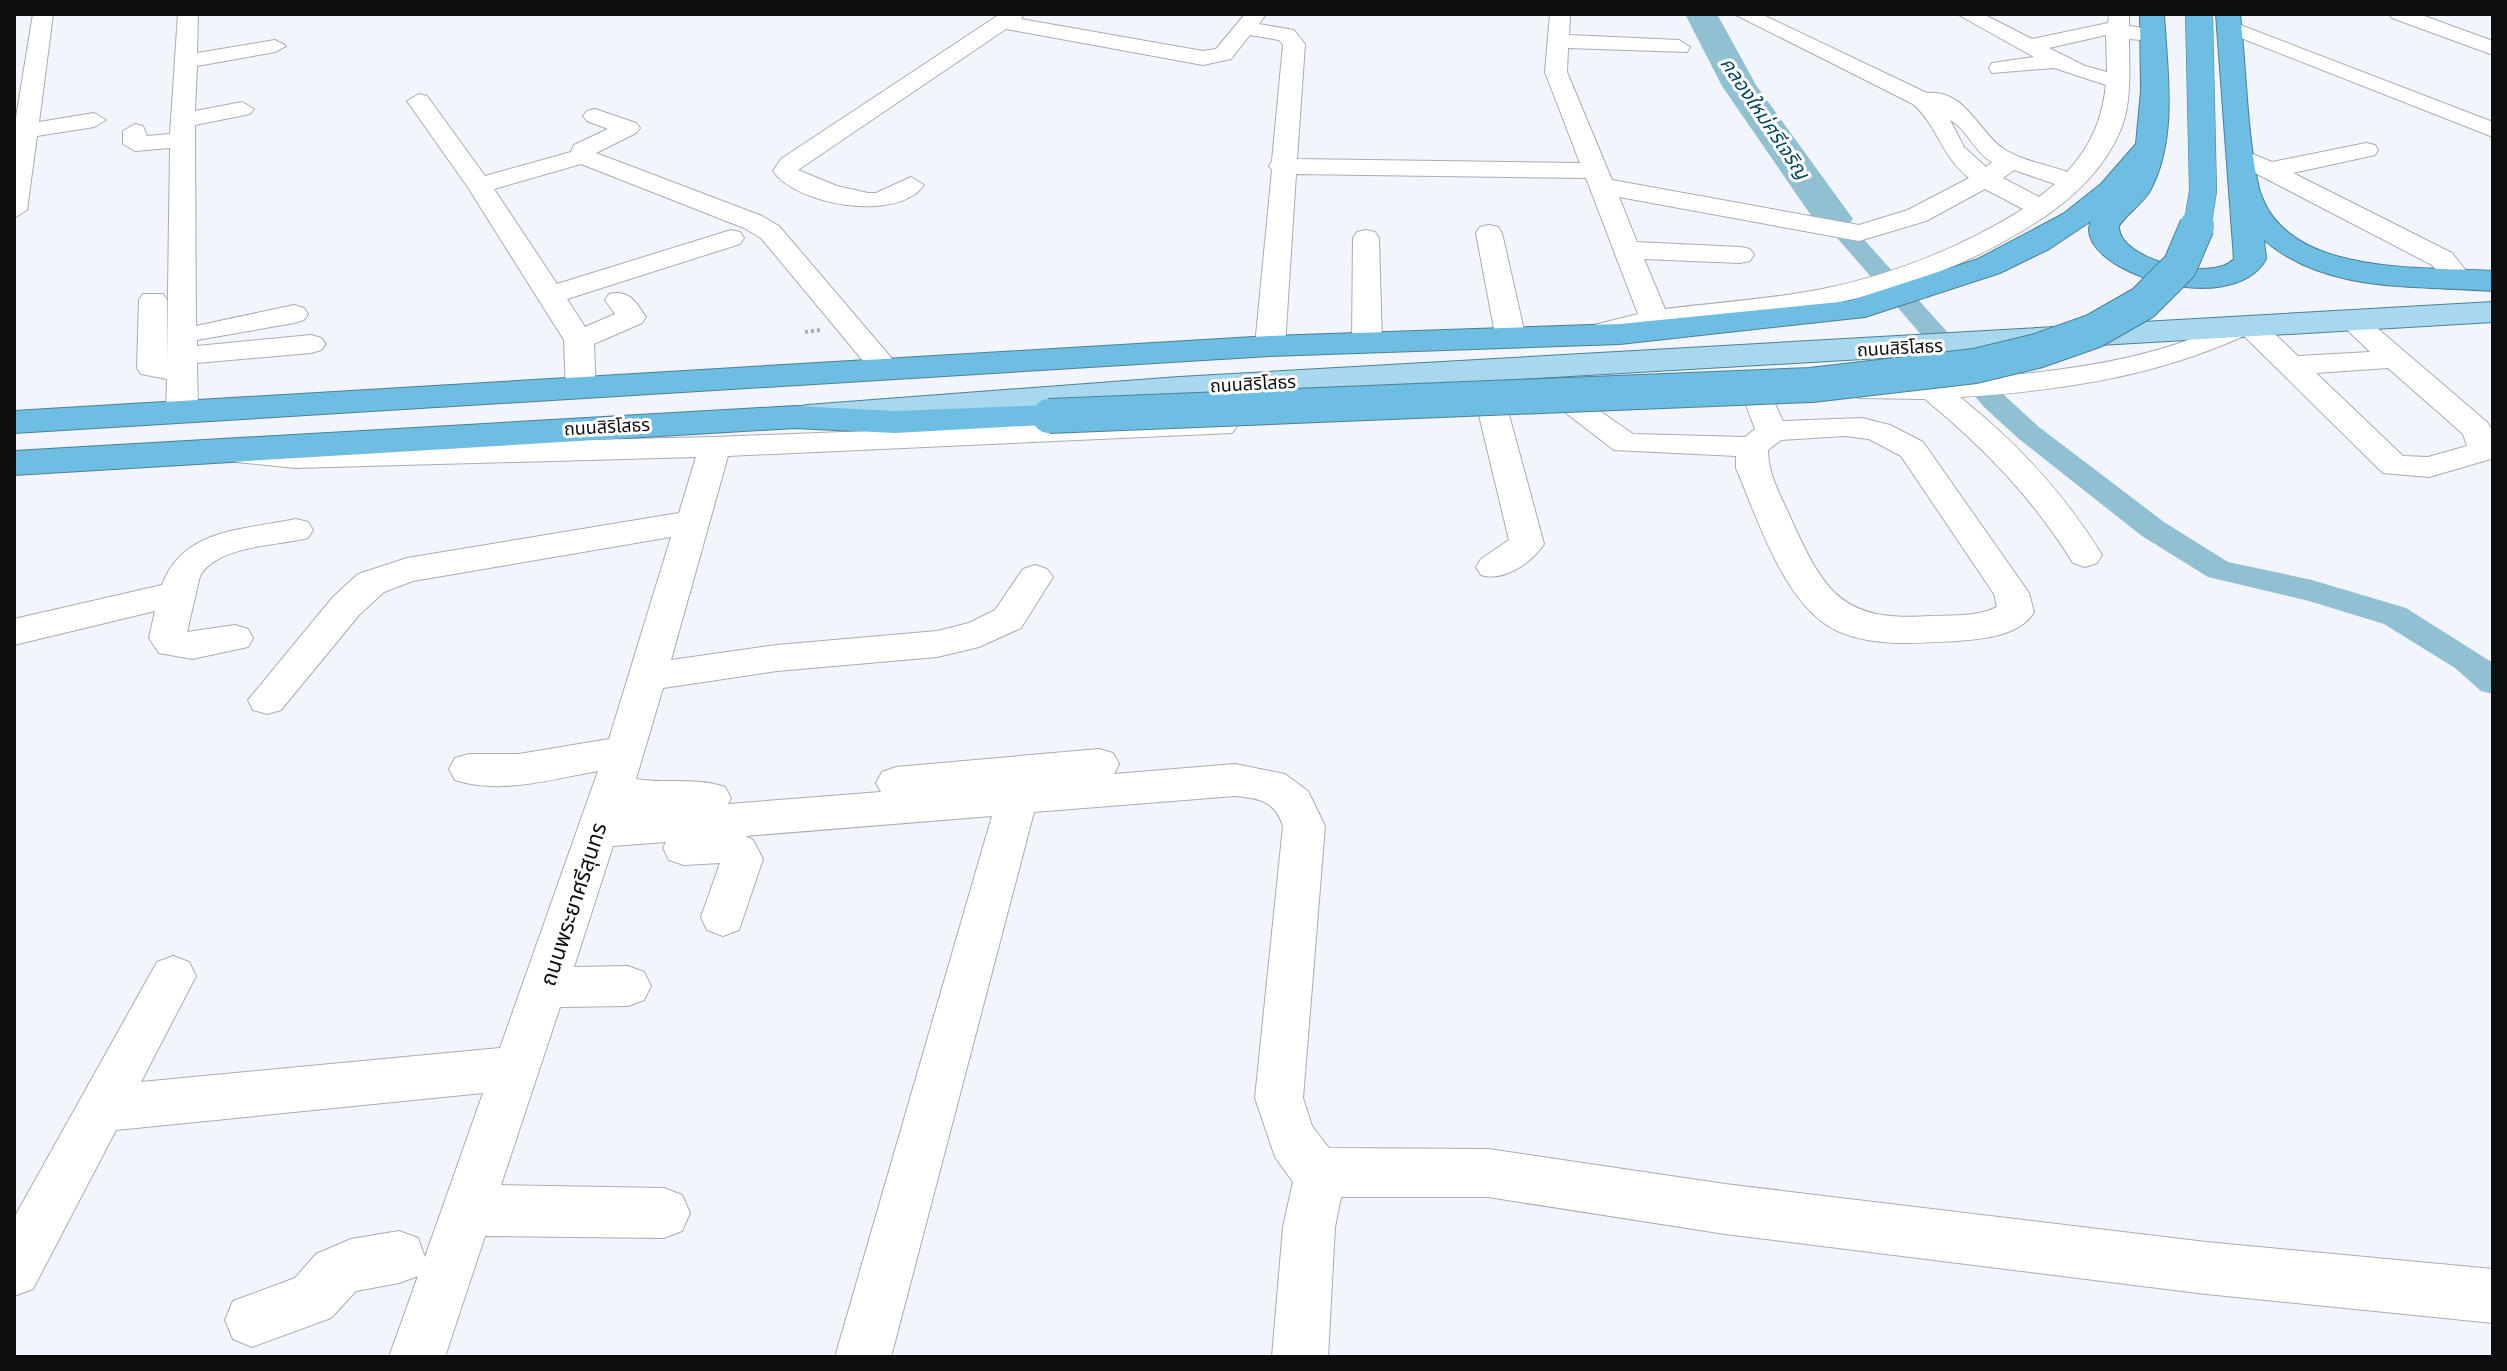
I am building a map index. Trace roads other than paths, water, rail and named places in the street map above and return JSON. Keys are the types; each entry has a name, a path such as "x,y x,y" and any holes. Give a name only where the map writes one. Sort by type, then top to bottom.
{"highway":[{"path":"795,417 895,422 1811,385 1982,367 2038,352 2105,325 2153,295 2184,261 2200,222 2203,185 2199,14"},
{"path":"2229,20 2243,157 2257,181 2268,228 2292,247 2328,264 2362,274 2457,277 2493,284"},
{"path":"2152,25 2149,147 2134,195 2106,221 2103,230 2106,240 2133,261 2188,278 2236,275 2246,269 2250,259 2257,181"},
{"path":"1620,334 1853,310 1939,284 1989,266 2074,220 2111,190 2149,147"},
{"name":"ถนนสิริโสธร","path":"14,422 1270,346 1620,334"},
{"name":"ถนนสิริโสธร","path":"14,463 795,417"}],"main road":[{"name":"ถนนสิริโสธร","path":"795,417 1179,388 2244,329 2356,314 2493,284"},
{"name":"ถนนสิริโสธร","path":"1620,334 1803,333 2493,312"}],"street":[{"path":"14,210 43,14"},
{"path":"182,412 182,130 188,14"},
{"path":"1560,14 1554,51 1556,72 1654,317"},
{"path":"1744,14 1921,99 1934,109 1954,150 1987,177 2041,208"},
{"path":"1786,14 1800,25 1956,112 1976,130 1988,150 2009,162 2073,182"},
{"path":"1967,14 2057,61 2094,77 2115,81"},
{"path":"2399,14 2493,48"},
{"path":"911,185 887,199 869,201 808,184 785,171 790,164 1010,18 1203,58 1223,54 1251,21 1286,35 1294,44 1282,159 1270,346"},
{"path":"2003,33 2065,20 2152,25"},
{"path":"2229,20 2493,130"},
{"path":"2029,46 2114,24"},
{"path":"1584,336 1654,317 1793,302 1870,286 1952,255 2041,208 2073,182 2100,149 2110,127 2115,81 2114,24"},
{"path":"1558,41 1679,47"},
{"path":"186,61 275,46"},
{"path":"2000,68 2057,61"},
{"path":"419,101 479,185 579,340 581,389"},
{"path":"135,131 135,144 242,109"},
{"path":"582,156 583,150 628,128 595,116"},
{"path":"26,131 94,120"},
{"path":"2257,181 2366,150"},
{"path":"479,185 582,156 753,222 770,232 885,368"},
{"path":"1282,159 1377,156"},
{"path":"1282,159 1598,178 1859,233 1894,226 1987,177 2009,162"},
{"path":"2257,181 2330,201 2442,259 2457,277"},
{"path":"2330,201 2369,191"},
{"path":"1489,233 1511,339"},
{"path":"550,295 731,238"},
{"path":"1366,238 1367,344"},
{"path":"1627,250 1740,255"},
{"path":"153,300 152,368 294,314"},
{"path":"579,340 632,317 619,300"},
{"path":"223,449 253,457 295,458 714,450 1932,389 2093,373 2168,357 2244,329 2290,366 2394,466 2429,467 2480,452 2484,443 2476,429 2392,359 2356,314"},
{"path":"182,355 311,344"},
{"path":"2290,366 2392,359"},
{"path":"1932,389 1976,425 2028,475 2058,509 2085,555"},
{"path":"1573,407 1599,422 1625,443 1762,440 1839,425 1874,428 1912,449 2011,593 2016,612 2000,624 1919,630 1853,624 1828,609 1810,590 1752,468 1762,440 1758,397"},
{"path":"1493,411 1527,544 1493,567"},
{"path":"616,461 714,450"},
{"name":"ถนนพระยาศรีสุนทร","path":"417,1357 434,1244 517,1068 546,987 625,751 714,450"},
{"path":"267,700 346,606 371,583 407,570 693,522"},
{"path":"235,638 192,646 172,644 167,638 192,560 207,551 296,530"},
{"path":"647,677 777,658 937,644 979,634 1008,619 1035,577"},
{"path":"14,632 179,593"},
{"path":"469,769 519,770 625,751"},
{"path":"1000,792 1099,764"},
{"path":"599,826 1000,792 1235,780 1263,783 1285,792 1298,805 1304,826 1279,1098 1288,1136 1306,1163 1321,1172 1488,1173 1725,1209 2175,1265 2493,1296"},
{"path":"863,1357 1000,792"},
{"path":"599,826 732,846 742,859 723,917"},
{"path":"14,1270 173,976"},
{"path":"546,987 628,986"},
{"path":"100,1109 517,1068"},
{"path":"1300,1357 1307,1241 1321,1172"},
{"path":"252,1320 312,1299 335,1273 351,1265 434,1244 664,1213"}],"waterway":[{"name":"คลองใหม่ศรีเจริญ","path":"1701,14 1739,86 1833,219"},
{"path":"1833,219 1995,402 2029,433 2153,529 2219,570 2312,591 2395,616 2467,660 2493,682"}]}
